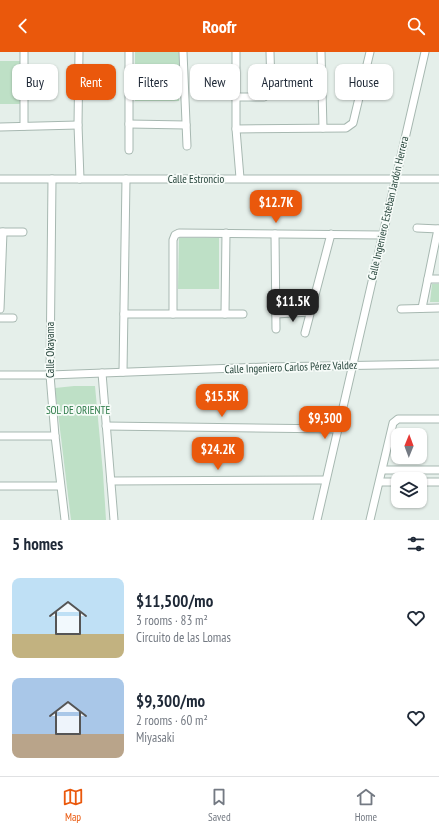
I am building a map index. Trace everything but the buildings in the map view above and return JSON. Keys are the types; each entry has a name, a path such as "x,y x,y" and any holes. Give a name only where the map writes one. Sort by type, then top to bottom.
{"street":[{"path":"24,52 24,126"},
{"path":"79,52 78,125 80,179"},
{"path":"129,52 129,150"},
{"path":"182,52 187,146"},
{"path":"236,52 236,64"},
{"path":"240,97 264,97 270,93 270,52"},
{"path":"321,52 323,128"},
{"path":"236,129 346,128 353,123 370,52"},
{"name":"Calle Ingeniero Esteban Jardón Herrera","path":"317,520 394,179 425,52"},
{"path":"235,100 240,178"},
{"path":"129,124 186,125"},
{"path":"0,127 78,125"},
{"name":"Calle Estroncio","path":"0,179 439,179"},
{"name":"Calle Okayama","path":"52,179 50,375 60,486 65,520"},
{"path":"123,372 126,179"},
{"path":"417,228 439,229 422,308"},
{"path":"0,309 1,232 23,232"},
{"path":"173,314 173,240 175,235 179,233 382,235"},
{"path":"225,314 226,233"},
{"path":"275,234 276,329"},
{"path":"305,333 331,234"},
{"path":"428,279 439,279"},
{"path":"401,309 439,308"},
{"path":"276,314 310,312"},
{"path":"124,314 243,314"},
{"path":"0,318 13,318"},
{"name":"Calle Ingeniero Carlos Pérez Valdez","path":"0,376 353,365 439,364"},
{"path":"102,373 114,520"},
{"path":"370,520 393,423 395,420 439,419"},
{"path":"106,426 337,429"},
{"path":"0,436 55,436"},
{"path":"383,470 439,470"},
{"path":"111,481 325,480"},
{"path":"380,482 391,482"},
{"path":"427,482 439,482"},
{"path":"0,486 60,486"}],"green space":[{"path":"135,52 179,52 179,64 135,64"},
{"path":"0,61 25,61 25,64 12,64 12,100 24,100 24,104 0,104"},
{"path":"135,100 179,100 179,101"},
{"path":"179,238 219,238 219,289 178,289"},
{"path":"432,284 439,284 439,302 430,302"},
{"name":"SOL DE ORIENTE","path":"95,386 106,520 71,520 55,388"}]}
